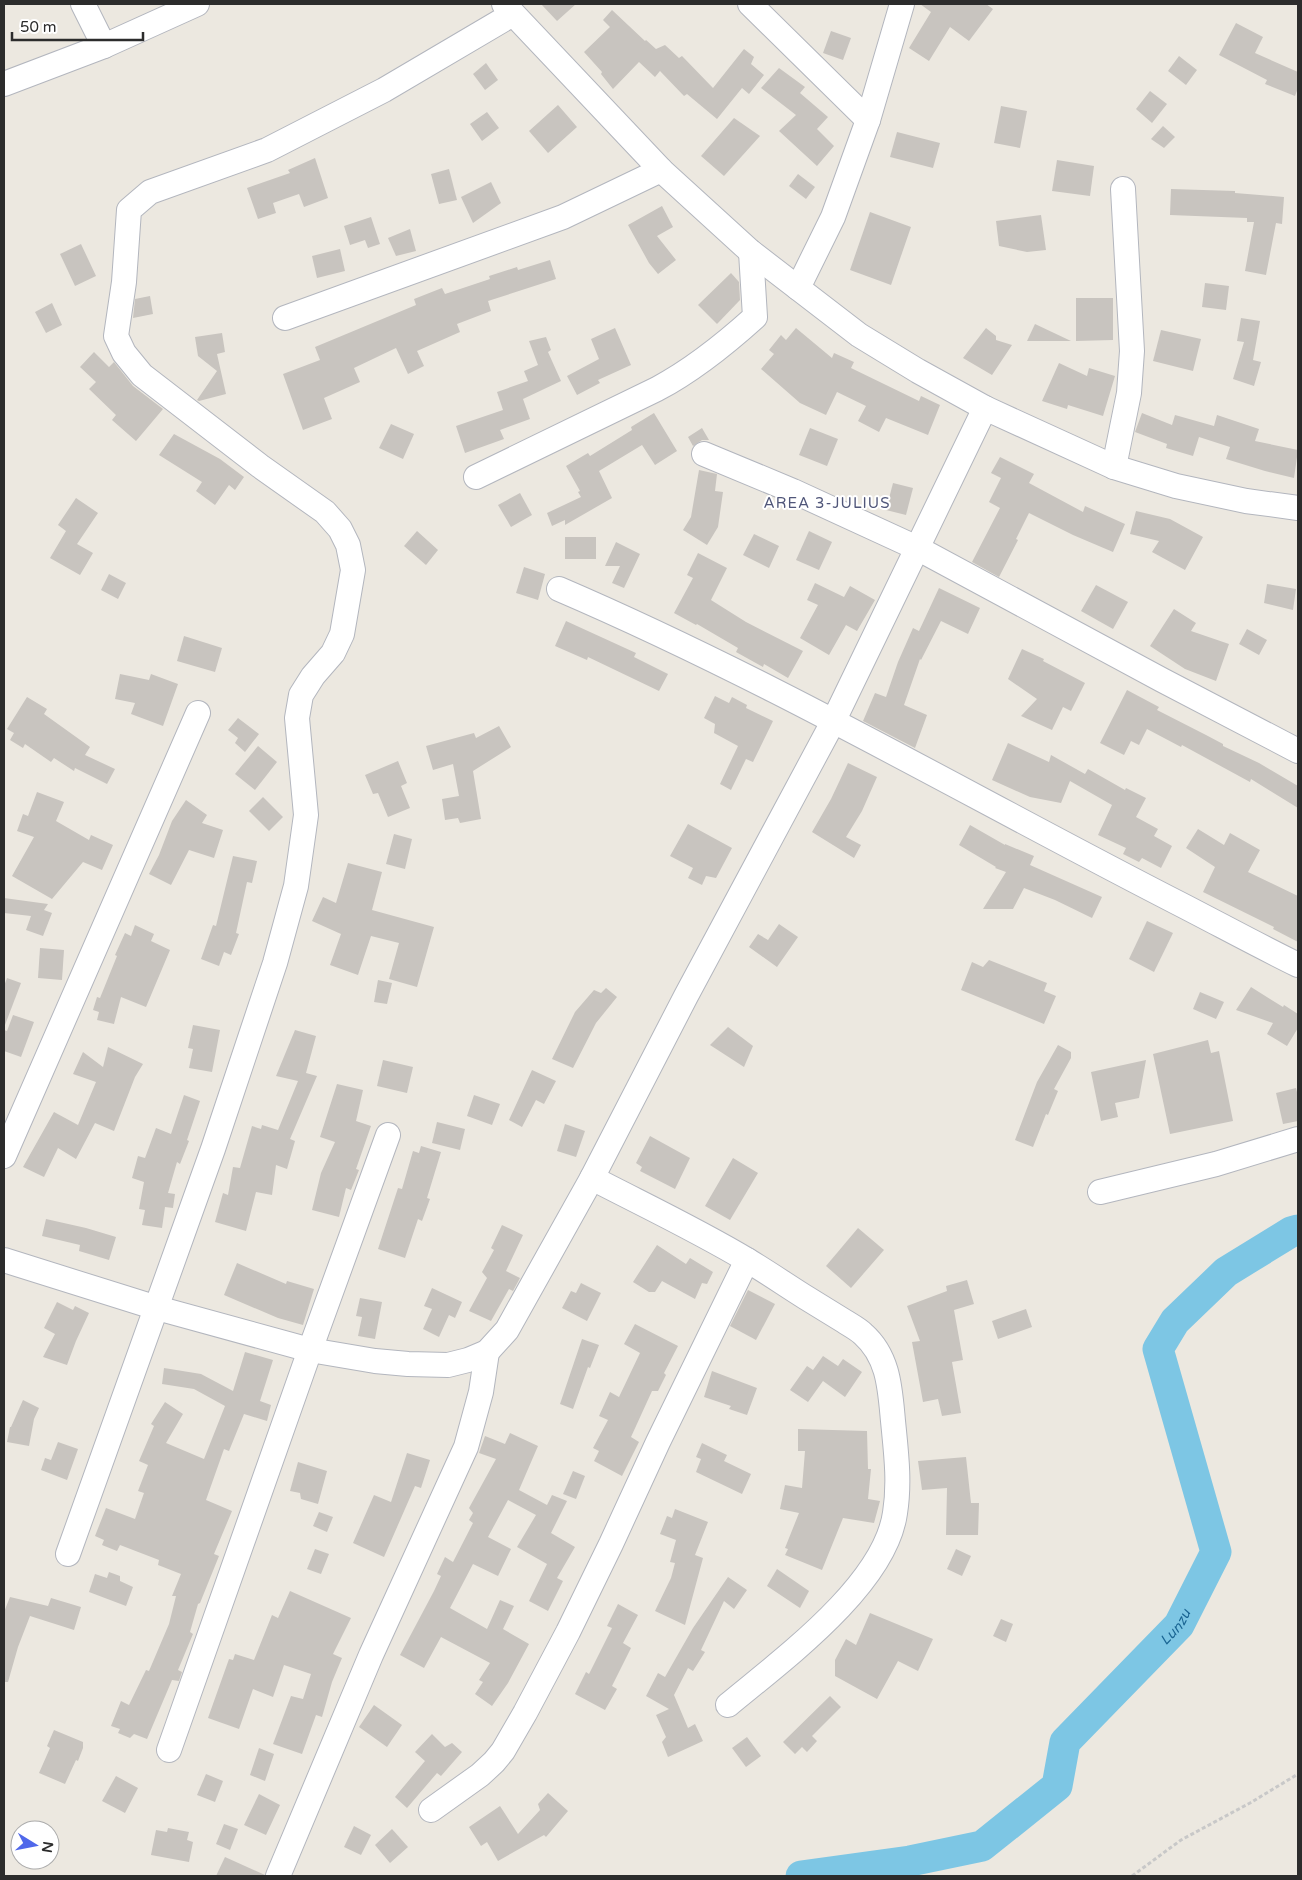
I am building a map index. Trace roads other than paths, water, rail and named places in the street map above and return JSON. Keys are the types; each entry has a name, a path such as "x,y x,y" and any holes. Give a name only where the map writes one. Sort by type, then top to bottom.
{"street":[{"path":"84,4 104,46"},
{"path":"4,84 104,46 197,4"},
{"path":"750,4 868,120"},
{"path":"798,288 833,217 868,120 902,4"},
{"path":"68,1554 213,1149 272,972 296,886 306,815 297,718 301,695 313,676 333,653 342,634 353,570 348,545 340,529 325,512 260,466 142,375 124,353 116,336 124,282 129,210 150,192 276,146 384,90 508,9 661,170 751,252 859,335 985,408 1114,467 1185,488 1246,501 1298,508"},
{"path":"285,318 563,217 661,170"},
{"path":"1114,467 1129,393 1132,351 1123,189"},
{"path":"476,477 663,386 683,375 716,352 755,318 751,252"},
{"path":"4,1260 157,1308 310,1350 375,1362 448,1365 468,1360 487,1352 507,1330 592,1178 686,996 833,722 985,408"},
{"path":"704,454 793,490 917,548 1298,751"},
{"path":"559,589 626,618 716,661 1070,847 1298,964"},
{"path":"4,1156 198,713"},
{"path":"169,1750 388,1135"},
{"path":"1100,1192 1216,1164 1298,1139"},
{"path":"592,1178 747,1260 863,1333 878,1352 885,1366 890,1385 897,1461 897,1488 895,1514 880,1556 864,1581 797,1648 728,1705"},
{"path":"431,1810 480,1775 494,1762 503,1751 525,1713 612,1544 658,1442 747,1260"},
{"path":"278,1876 370,1655 466,1447 481,1392 487,1352"}],"waterway":[{"name":"Lunzu","path":"801,1876 910,1861 982,1846 1057,1786 1065,1742 1179,1625 1216,1552 1158,1349 1175,1321 1226,1272 1291,1232 1298,1230"}],"district":[{"name":"AREA 3-JULIUS","path":"827,503"}]}
